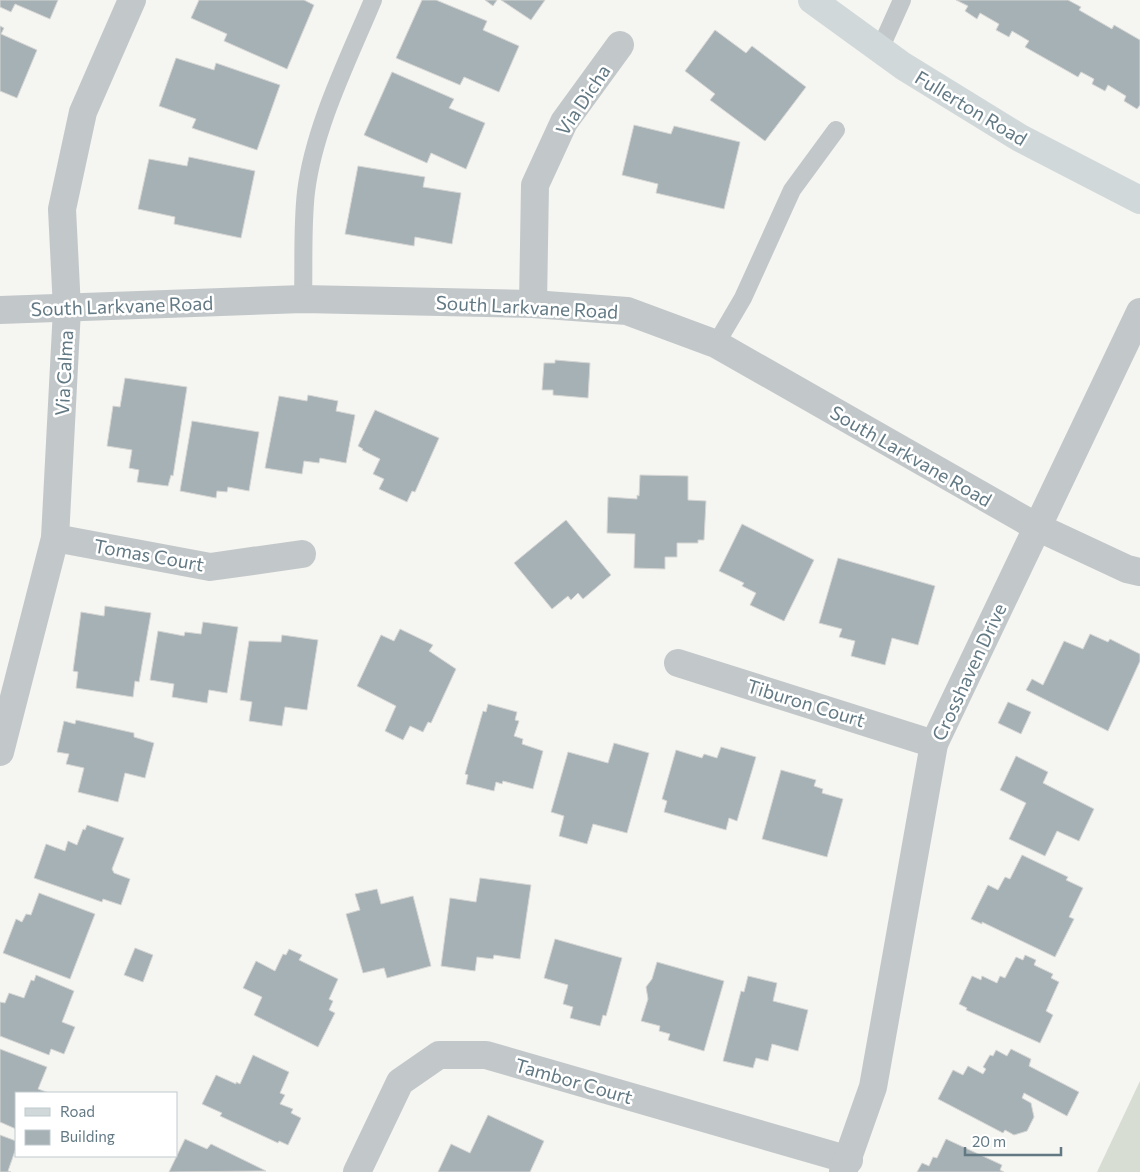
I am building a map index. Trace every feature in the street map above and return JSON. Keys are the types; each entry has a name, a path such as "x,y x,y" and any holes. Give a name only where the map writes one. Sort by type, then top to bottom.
{"main road":[{"name":"Fullerton Road","path":"812,0 903,66 1020,138 1140,200"}],"street":[{"name":"Via Calma","path":"0,752 55,538 67,309 62,209 83,112 132,0"},
{"name":"Via Dicha","path":"533,304 535,185 564,122 620,45"},
{"name":"South Larkvane Road","path":"0,310 302,299 533,304 627,311 716,344 1037,527 1127,569 1140,572"},
{"name":"Crosshaven Drive","path":"846,1166 872,1087 934,744 1140,312"},
{"name":"Tomas Court","path":"55,538 210,566 302,554"},
{"name":"Tiburon Court","path":"678,663 934,744"},
{"name":"Tambor Court","path":"357,1172 400,1082 439,1055 486,1056 846,1166"}],"lane":[{"path":"302,299 306,192 313,156 334,92 373,0"},
{"path":"880,49 902,0"},
{"path":"716,344 742,298 792,190 836,130"}],"shaded area":[{"path":"1140,1081 1140,1172 1097,1172"}],"building":[{"path":"0,0 58,0 50,19 15,4 11,12 0,7"},
{"path":"199,0 304,0 314,5 287,69 224,41 227,34 191,18"},
{"path":"422,0 436,0 487,21 483,30 519,46 499,92 464,77 460,85 396,58"},
{"path":"485,0 497,0 493,6"},
{"path":"501,0 545,0 531,20"},
{"path":"956,0 1068,0 1081,7 1079,10 1112,29 1114,25 1140,40 1140,105 1137,109 1124,101 1126,96 1108,85 1105,91 1092,84 1094,79 1081,72 1078,77 1025,47 1029,41 1012,31 1009,37 996,30 999,24 980,13 977,19 965,11 968,6"},
{"path":"0,26 4,28 1,34 37,50 17,98 0,91"},
{"path":"715,30 746,53 752,46 806,87 765,141 710,100 715,94 685,71"},
{"path":"176,58 214,70 216,63 280,85 257,150 192,128 196,119 159,106"},
{"path":"392,72 454,99 449,108 485,123 466,169 431,153 427,163 364,135"},
{"path":"634,125 671,134 674,126 740,142 724,209 656,193 658,184 622,175"},
{"path":"189,157 255,171 241,238 174,224 175,217 138,209 149,159 187,166"},
{"path":"358,166 425,177 423,187 461,193 452,244 415,237 414,246 345,234"},
{"path":"555,360 590,363 588,398 553,395 553,390 542,390 544,363 555,363"},
{"path":"125,378 187,387 173,476 171,475 168,486 137,482 139,470 129,468 132,450 107,446 113,406 120,407"},
{"path":"308,395 338,401 336,411 355,415 346,463 320,458 319,463 304,461 302,474 265,468 279,396 307,401"},
{"path":"375,410 439,438 415,492 412,491 407,502 379,489 384,479 373,474 380,459 358,446"},
{"path":"192,421 259,432 249,491 228,487 227,492 217,491 216,498 180,491"},
{"path":"640,475 688,476 688,500 706,501 704,540 698,540 698,543 677,543 677,557 665,557 665,569 634,568 635,534 607,533 608,497 637,499 637,495 639,496"},
{"path":"566,520 611,575 583,599 578,593 571,600 568,596 552,609 514,563"},
{"path":"742,524 814,560 784,621 750,605 756,593 742,586 744,583 719,571"},
{"path":"838,558 935,586 918,645 892,638 885,665 851,656 855,641 839,637 842,629 819,623"},
{"path":"105,606 151,613 139,682 135,681 133,697 76,688 78,672 73,671 81,612 104,616"},
{"path":"203,622 238,627 227,693 209,690 207,703 172,697 174,684 150,680 158,631 184,636 185,632 201,634"},
{"path":"400,629 433,645 429,651 456,669 431,723 428,722 423,732 410,726 403,740 385,731 396,706 357,686 381,635 394,641"},
{"path":"1090,634 1108,642 1110,639 1140,654 1140,661 1108,731 1026,690 1032,679 1043,685 1064,641 1083,649"},
{"path":"282,635 318,640 307,710 285,707 282,726 249,721 252,702 240,700 249,641 281,642"},
{"path":"1008,702 1031,712 1021,734 998,723"},
{"path":"488,704 517,712 515,720 519,721 514,736 523,739 522,744 543,751 533,789 503,781 502,784 496,782 494,791 466,784 468,775 465,774 483,711 486,712"},
{"path":"76,720 134,733 134,737 154,743 145,778 125,773 118,802 78,792 84,768 66,764 69,754 57,752 64,721 75,724"},
{"path":"614,743 649,753 627,833 593,824 587,844 559,836 564,816 551,812 568,752 608,763"},
{"path":"721,747 756,757 737,821 729,818 726,830 664,812 667,801 662,799 676,750 702,758 704,754 717,758"},
{"path":"1016,756 1048,772 1043,783 1094,809 1079,841 1057,831 1045,856 1009,839 1026,803 1000,790"},
{"path":"781,770 816,780 814,786 823,789 822,793 843,799 827,857 762,839"},
{"path":"87,825 124,838 112,869 114,873 130,879 121,905 103,899 102,902 34,878 46,844 65,851 68,841 77,845 83,829 85,830"},
{"path":"1022,855 1068,877 1066,880 1083,888 1069,917 1074,919 1055,957 982,922 982,924 971,919 988,885 998,890 1005,877 1010,879"},
{"path":"480,878 531,885 520,959 494,955 493,959 477,957 475,971 441,966 450,898 476,902"},
{"path":"377,889 381,904 413,896 431,966 387,978 384,968 363,973 346,914 360,910 355,894"},
{"path":"39,893 95,914 70,979 3,953 16,919 22,922 26,914 31,915"},
{"path":"555,939 622,958 606,1016 603,1015 600,1026 570,1018 573,1007 563,1004 568,985 544,978"},
{"path":"135,948 153,955 143,982 124,975"},
{"path":"289,949 302,955 299,960 338,979 329,999 333,1001 329,1010 335,1013 318,1047 254,1015 262,997 243,988 256,961 275,971 283,954 286,955"},
{"path":"1025,955 1036,960 1034,965 1053,974 1051,978 1059,982 1046,1011 1053,1015 1040,1043 966,1010 967,1008 959,1004 972,976 981,980 982,976 997,983 1000,976 1005,978 1016,957 1023,960"},
{"path":"657,962 724,981 704,1051 668,1040 670,1034 659,1031 660,1026 641,1021 648,999 646,987 652,979"},
{"path":"36,975 74,991 62,1022 75,1027 64,1054 51,1049 49,1055 0,1036 0,1002 5,1003 9,993 24,998 31,980 34,981"},
{"path":"748,976 777,983 773,1001 808,1010 798,1051 772,1044 768,1061 756,1058 753,1068 723,1061 741,991 744,992"},
{"path":"0,1049 47,1067 38,1089 46,1092 15,1092 15,1129 0,1122"},
{"path":"1011,1049 1031,1059 1029,1066 1079,1092 1067,1116 1024,1093 1022,1098 1031,1103 1034,1117 1027,1131 1014,1135 1005,1130 1003,1133 938,1099 953,1070 963,1075 968,1066 983,1074 986,1069 983,1067 990,1055 993,1056 996,1050 1007,1056"},
{"path":"253,1055 289,1072 280,1093 285,1095 280,1104 293,1109 291,1113 301,1118 288,1145 279,1141 278,1143 220,1116 222,1113 202,1104 216,1075 240,1084"},
{"path":"488,1115 544,1141 530,1172 438,1172 451,1144 470,1153"},
{"path":"0,1135 15,1141 15,1151 8,1171 11,1172 0,1172"},
{"path":"185,1139 207,1149 211,1144 266,1171 169,1172 178,1157"},
{"path":"946,1139 1002,1165 1000,1170 1004,1172 917,1172 922,1163 929,1166 933,1157 937,1158"}]}
